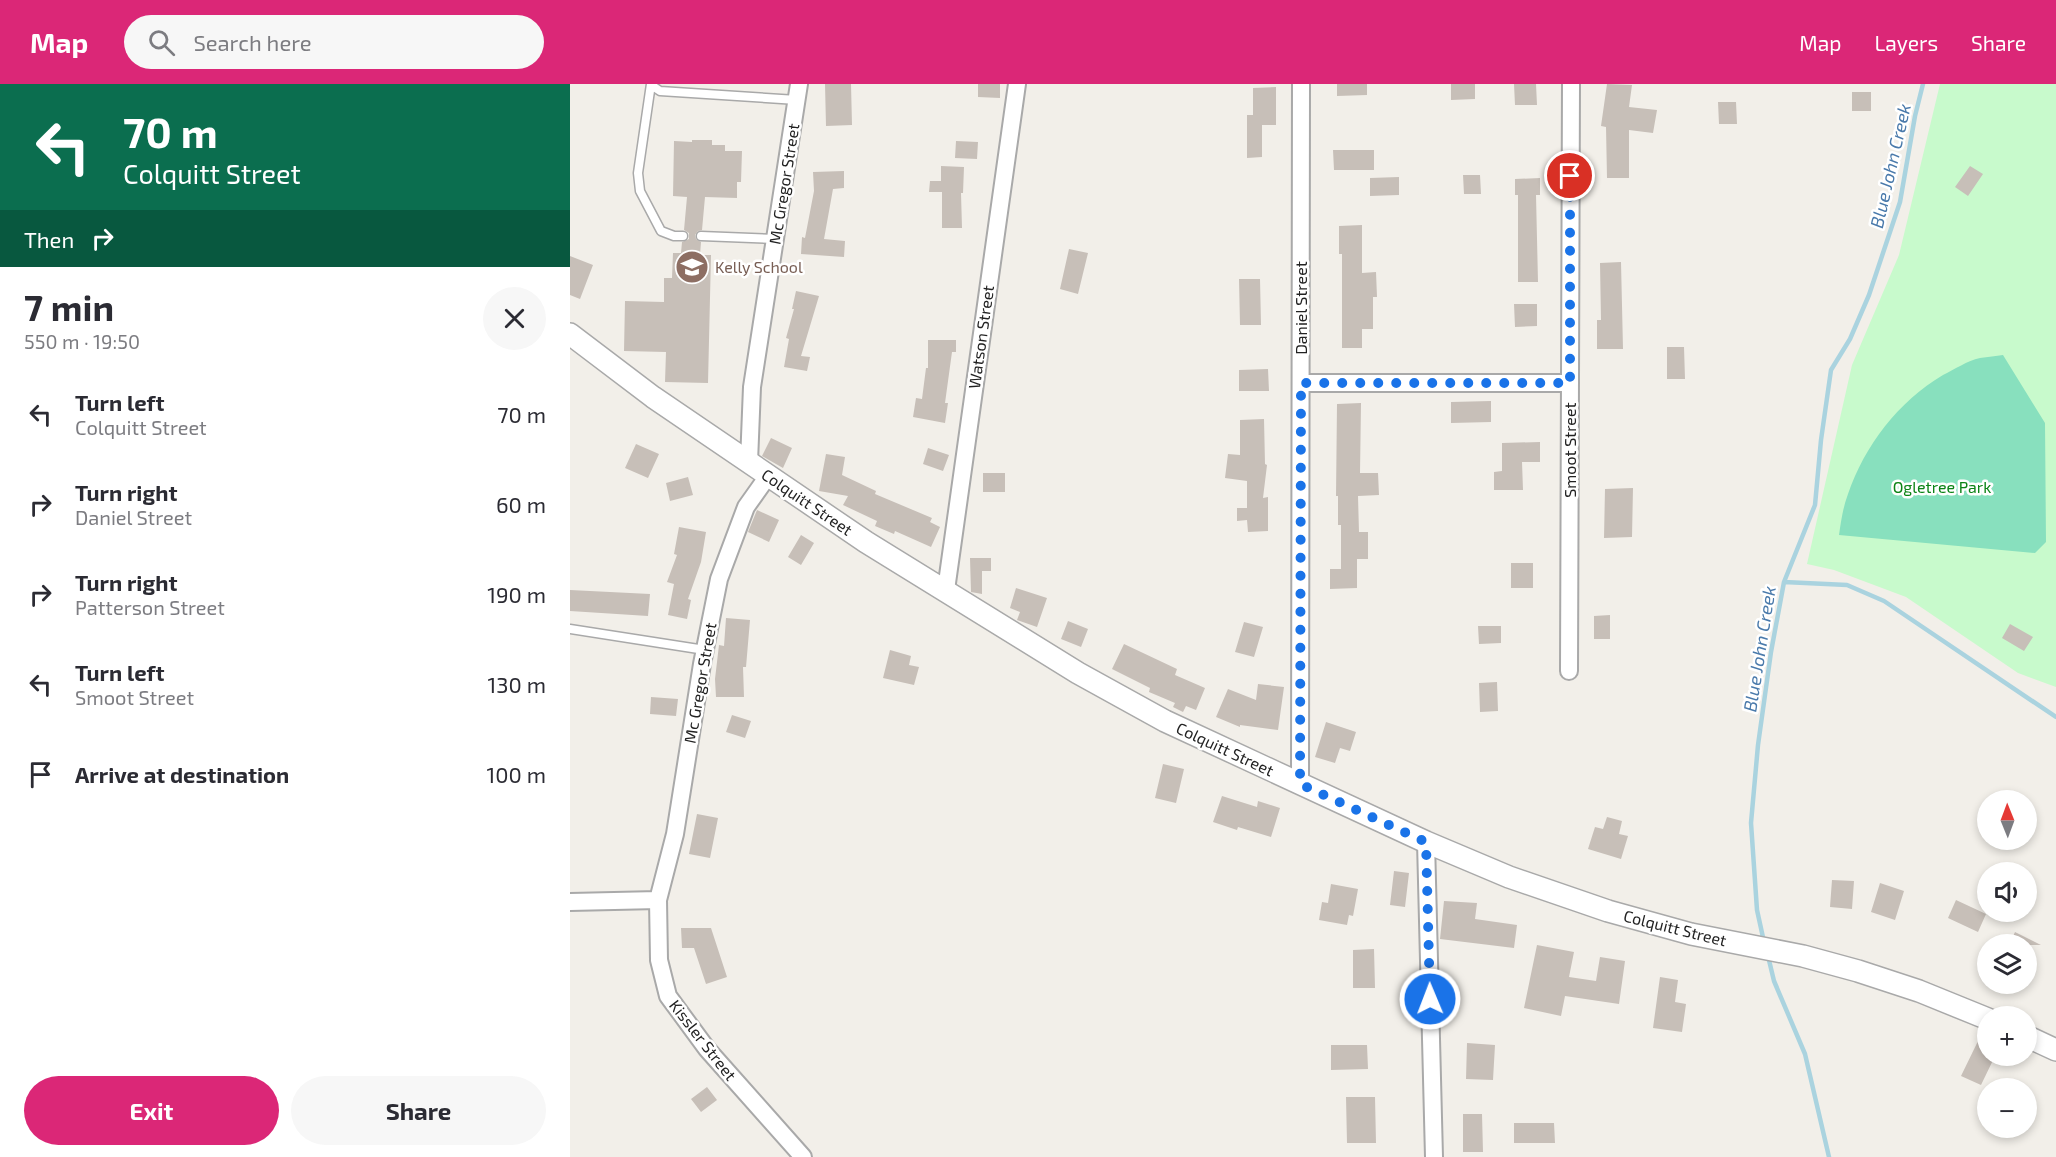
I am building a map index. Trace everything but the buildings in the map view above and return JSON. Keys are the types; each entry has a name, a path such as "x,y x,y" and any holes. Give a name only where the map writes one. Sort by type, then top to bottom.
{"street":[{"name":"Watson Street","path":"946,590 1017,84"},
{"name":"Daniel Street","path":"1300,784 1301,84"},
{"name":"Smoot Street","path":"1569,672 1571,84"},
{"name":"Mc Gregor Street","path":"749,462 752,387 798,92"},
{"name":"Colquitt Street","path":"570,334 653,397 866,542 1077,673 1165,721 1426,842 1509,877 1608,911 1691,934 1803,956 1858,970 1977,1015"},
{"path":"1301,383 1570,383"},
{"name":"Mc Gregor Street","path":"658,900 675,834 719,579 746,507 768,476"},
{"path":"1426,842 1434,1157"},
{"path":"570,902 658,900"},
{"name":"Kissler Street","path":"658,900 659,960 668,996 706,1048 803,1157"},
{"path":"2037,1041 2056,1050"}],"lane":[{"path":"683,236 674,236 661,231 640,191 638,173 651,85 660,91 775,99 798,92"},
{"path":"701,236 775,239"},
{"path":"570,629 705,650"}],"green space":[{"name":"Ogletree Park","path":"1940,84 2056,84 2056,687 2018,673 1906,597 1834,570 1807,564 1852,365 1899,255"},
{"path":"2003,355 2045,423 2046,542 2035,553 1839,535 1845,504 1855,476 1885,426 1912,398 1943,375 1975,359"}],"waterway":[{"name":"Blue John Creek","path":"1764,942 1757,910 1751,823 1758,745 1771,652 1784,582 1815,505 1831,370 1850,339 1869,295 1900,202 1923,84"},
{"path":"1784,582 1847,585 1884,601 2056,717"},
{"name":"Blue John Creek","path":"1768,956 1774,981 1805,1054 1829,1157"}],"place":[{"name":"Kelly School","path":"692,267"}],"route":[{"path":"1430,999 1426,842 1300,784 1301,383 1570,383 1570,176"}]}
